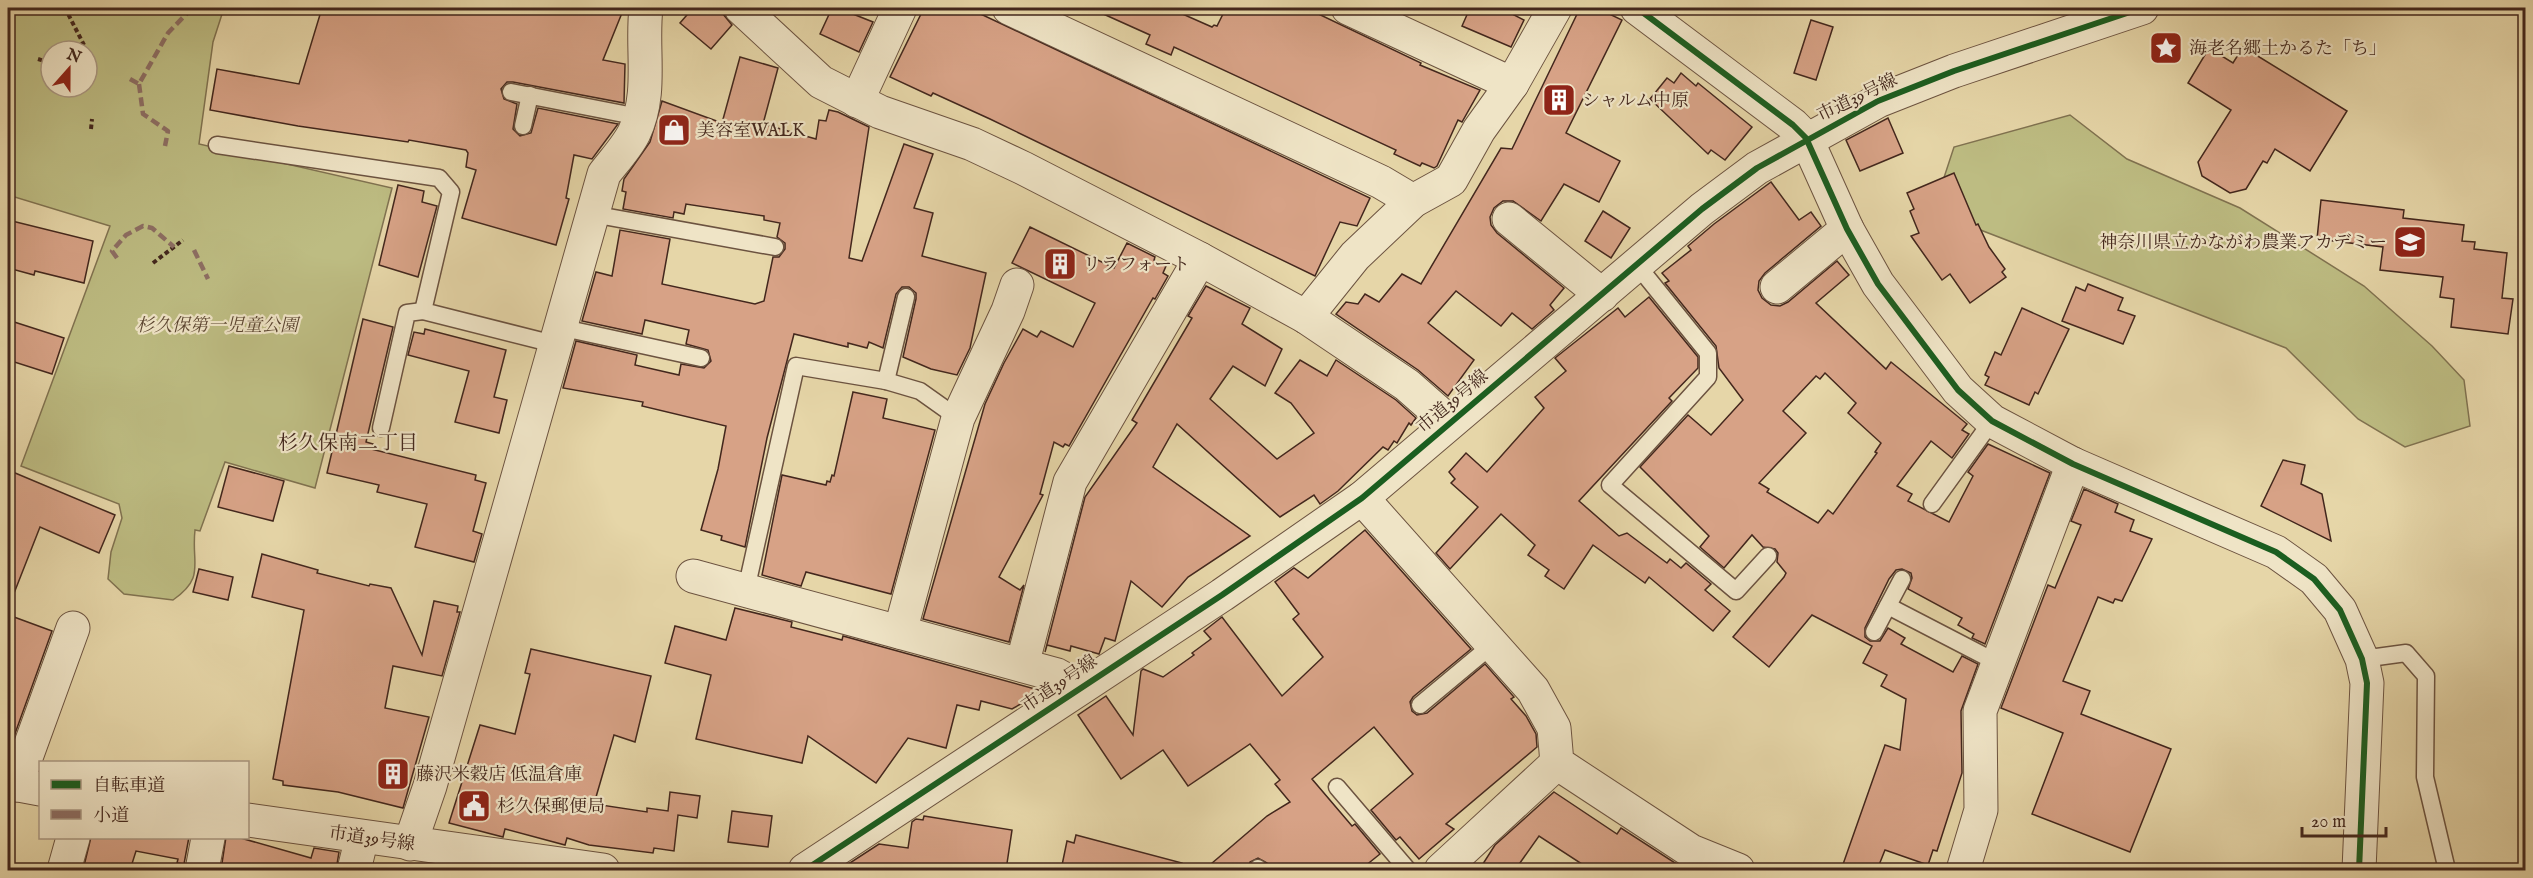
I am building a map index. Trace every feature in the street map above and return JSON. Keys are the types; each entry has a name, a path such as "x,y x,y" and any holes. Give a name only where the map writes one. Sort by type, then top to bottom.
{"street":[{"path":"410,844 430,786 556,335 604,174 634,133 639,117 647,72 644,26 646,8"},
{"path":"741,8 821,82 856,101 972,144 1200,259 1306,317 1407,385 1449,423"},
{"path":"856,101 900,8"},
{"path":"1009,8 1381,182 1413,201"},
{"path":"1348,8 1512,84"},
{"path":"1306,317 1355,256 1413,201 1451,180 1479,130 1512,84 1556,8"},
{"path":"1637,8 1793,125 1806,138 1847,229 1878,284 1958,390 1992,422 2073,464 2276,552 2314,579 2340,610 2362,659 2367,683 2359,870"},
{"name":"市道39号線","path":"804,870 1079,687 1222,596 1362,498 1702,209 1757,168 1806,138 1878,101 1954,71 2142,8"},
{"path":"1509,219 1602,295"},
{"path":"1778,287 1847,229"},
{"path":"1022,665 1070,482 1200,259"},
{"path":"900,633 958,418 1008,310 1017,285"},
{"path":"1963,870 1981,810 1980,711 2073,464"},
{"path":"1362,498 1533,690 1554,728 1557,763"},
{"path":"693,576 1057,675 1079,687"},
{"path":"21,786 73,628"},
{"path":"1441,870 1557,763"},
{"path":"1557,763 1691,851 1737,870"},
{"name":"市道39号線","path":"249,820 410,844 525,865 603,870"},
{"path":"354,870 362,837"},
{"path":"64,870 72,839"},
{"path":"202,870 208,839"}],"lane":[{"path":"511,92 639,117"},
{"path":"523,126 530,95"},
{"path":"217,145 439,178 451,192 423,311"},
{"path":"592,214 775,247"},
{"path":"1637,265 1708,353 1708,377 1610,485 1736,591 1768,556"},
{"path":"886,381 906,297"},
{"path":"381,428 407,313 423,311 700,358"},
{"path":"746,590 796,366 886,381 920,391 958,418"},
{"path":"1932,504 1992,422"},
{"path":"1874,632 1902,579"},
{"path":"1888,606 1998,663"},
{"path":"1420,705 1492,645"},
{"path":"2362,659 2406,653 2426,676 2425,777 2447,870"},
{"path":"1337,787 1408,870"}],"path":[{"path":"65,8 81,39"},
{"path":"91,129 92,119"},
{"path":"153,263 183,240"}],"green space":[{"name":"杉久保第一児童公園","path":"8,8 224,8 213,42 199,144 392,188 315,488 225,462 200,531 195,530 193,577 190,584 173,600 124,594 108,579 111,552 122,518 119,504 21,466 110,226 8,195"},
{"path":"2070,115 2127,159 2240,208 2364,286 2432,346 2464,380 2470,426 2405,447 2358,419 2286,348 1952,219 1935,205 1954,147"}],"building":[{"path":"322,8 624,8 603,60 625,64 624,103 513,82 507,82 501,89 504,99 517,104 513,129 520,136 531,133 538,108 618,124 592,159 574,155 566,198 569,199 556,245 462,218 476,170 466,167 468,153 466,150 409,140 408,142 298,126 210,110 217,69 299,84"},
{"path":"693,8 718,8 732,25 711,49 680,23"},
{"path":"832,8 856,8 853,14 873,22 859,52 820,34"},
{"path":"924,8 968,8 1370,198 1357,226 1340,222 1315,276 990,119 933,93 931,96 890,77"},
{"path":"1090,8 1169,8 1212,27 1217,26 1226,8 1306,8 1421,63 1420,65 1480,90 1462,122 1458,120 1437,166 1434,168 1422,163 1420,166 1394,154 1396,150 1174,47 1171,55 1146,44 1150,35"},
{"path":"1470,8 1515,8 1512,14 1524,20 1511,47 1462,26"},
{"path":"1580,8 1597,8 1622,20 1566,133 1620,161 1599,202 1564,184 1541,221 1513,201 1503,201 1494,208 1490,217 1491,225 1497,233 1564,288 1550,305 1554,310 1532,329 1512,313 1501,326 1456,291 1428,323 1474,360 1448,396 1418,370 1336,314 1346,302 1358,304 1365,294 1379,302 1402,274 1421,284 1501,148 1512,149"},
{"path":"1811,20 1833,27 1816,80 1794,73"},
{"path":"2243,47 2347,111 2310,171 2275,149 2267,163 2263,161 2246,189 2230,193 2202,176 2198,162 2231,110 2188,83 2209,48 2233,63"},
{"path":"740,57 778,68 763,124 816,139 819,120 826,121 829,110 869,127 849,258 862,261 904,144 933,154 914,208 933,213 922,256 986,273 970,348 957,375 931,369 903,357 916,299 916,293 909,287 902,287 896,294 883,348 869,342 867,348 848,343 848,347 794,334 767,438 745,547 721,540 722,536 701,530 718,469 726,426 642,406 643,402 563,388 576,341 637,355 635,365 679,375 681,364 704,368 711,361 708,350 686,344 689,330 645,320 642,334 582,321 596,272 612,276 620,230 670,239 662,284 755,304 764,301 773,257 779,257 785,249 785,243 777,237 780,223 764,220 764,216 686,204 684,214 674,212 673,218 623,209 626,192 622,191 624,179 650,142 662,101 722,123"},
{"path":"1681,73 1696,86 1698,83 1752,127 1725,160 1711,150 1708,154 1650,99 1667,78 1674,83"},
{"path":"1888,118 1903,153 1860,171 1846,140"},
{"path":"1954,173 1976,225 1978,224 1989,247 2005,269 2002,272 2006,277 1970,303 1950,274 1942,280 1911,236 1919,233 1910,211 1914,209 1907,193"},
{"path":"1771,182 1799,220 1811,212 1821,226 1765,273 1759,281 1758,290 1762,298 1771,305 1780,306 1788,302 1837,261 1849,275 1816,303 1886,369 1891,362 1967,424 1962,430 1969,434 1952,458 1931,441 1897,486 1912,494 1908,501 1949,522 1973,476 1968,472 1988,444 2050,473 1985,644 1972,638 1974,634 1958,625 1962,618 1908,589 1912,578 1911,573 1902,569 1896,570 1889,579 1865,628 1865,637 1870,641 1880,641 1888,628 1905,638 1901,644 1953,672 1962,656 1978,664 1961,711 1962,773 1937,851 1933,850 1928,865 1885,850 1877,870 1841,870 1885,745 1900,750 1906,699 1881,686 1887,675 1863,663 1872,646 1812,615 1769,667 1733,637 1784,577 1786,573 1777,562 1778,553 1775,549 1763,547 1752,535 1724,568 1700,547 1709,536 1640,467 1688,415 1711,435 1743,400 1719,368 1716,346 1665,283 1669,281 1662,273 1691,250 1688,246","holes":["1825,373 1856,403 1848,413 1881,443 1875,452 1877,453 1833,514 1828,510 1818,523 1767,492 1769,489 1759,483 1806,433 1783,411 1816,376 1820,379"]},
{"path":"398,185 424,191 422,202 437,206 418,277 379,265"},
{"path":"2321,200 2404,210 2403,218 2464,225 2462,241 2475,242 2474,249 2507,253 2502,298 2513,299 2508,334 2451,327 2454,299 2440,297 2443,277 2380,270 2383,247 2317,239"},
{"path":"1603,211 1630,228 1611,258 1585,241"},
{"path":"8,220 93,241 84,283 35,271 34,275 8,268"},
{"path":"1030,227 1114,268 1127,243 1155,257 1154,260 1166,266 1163,273 1168,276 1155,299 1153,298 1069,446 1065,444 1063,447 1054,442 1040,494 1043,495 999,577 1020,590 1024,585 1009,642 923,619 985,404 1004,363 1023,329 1037,337 1041,331 1073,347 1095,303 1012,263"},
{"path":"2088,284 2123,298 2118,310 2135,316 2123,344 2062,321 2076,287 2085,291"},
{"path":"1206,286 1250,308 1242,324 1282,349 1265,386 1233,366 1210,399 1277,459 1314,433 1291,403 1275,393 1300,360 1327,376 1336,360 1396,400 1416,418 1411,425 1409,423 1397,443 1394,441 1388,450 1383,447 1338,491 1320,504 1314,495 1280,517 1177,424 1153,467 1250,536 1188,577 1162,607 1131,581 1115,641 1105,638 1099,654 1071,646 1070,651 1047,645 1045,652 1085,497 1137,423 1132,420 1192,318 1188,316"},
{"path":"1649,297 1698,357 1698,368 1669,398 1672,401 1579,501 1619,536 1627,533 1667,563 1670,559 1681,568 1686,563 1711,584 1705,590 1730,611 1713,631 1649,577 1645,583 1593,545 1564,589 1545,576 1549,570 1528,555 1535,545 1501,514 1450,569 1436,553 1478,507 1451,483 1455,479 1449,472 1466,453 1487,472 1544,408 1535,397 1566,371 1555,358 1618,308 1625,317"},
{"path":"2022,308 2069,329 2038,394 2035,392 2029,405 1985,385 1989,377 1985,375 1995,352 2001,355"},
{"path":"363,319 393,327 366,442 373,444 371,449 476,475 475,480 486,483 473,531 482,534 474,562 415,547 427,504 377,492 379,485 327,473"},
{"path":"8,320 64,338 52,374 8,360"},
{"path":"425,329 506,350 494,397 507,400 499,433 455,422 469,371 408,355 414,332 424,334"},
{"path":"853,392 887,399 883,418 935,430 891,594 806,572 801,586 762,575 782,475 826,485 827,481 830,482 832,475 834,476"},
{"path":"2283,460 2305,465 2301,484 2322,494 2331,541 2261,506"},
{"path":"229,466 284,481 273,521 218,507"},
{"path":"8,470 115,515 99,553 40,527 9,606"},
{"path":"2084,489 2118,504 2115,512 2134,520 2130,531 2152,539 2122,601 2115,599 2113,603 2098,597 2063,681 2090,691 2081,714 2171,749 2130,852 2032,814 2063,733 2001,708 2048,585 2055,588 2081,525 2071,521"},
{"path":"1365,530 1471,649 1413,697 1410,702 1412,711 1417,715 1427,713 1485,664 1514,697 1511,699 1526,716 1536,734 1537,747 1446,824 1454,829 1419,859 1400,837 1396,840 1371,810 1413,774 1374,727 1312,779 1352,826 1355,824 1380,854 1360,870 1269,870 1267,863 1258,858 1250,862 1248,870 1204,870 1267,816 1290,802 1275,784 1280,780 1250,744 1188,786 1163,750 1121,779 1078,715 1106,696 1133,735 1141,671 1143,669 1163,677 1194,655 1192,653 1211,639 1204,631 1222,617 1282,696 1323,657 1293,619 1299,614 1275,582 1294,568 1308,578"},
{"path":"262,554 318,570 317,573 369,586 370,584 391,588 422,655 434,601 458,606 457,612 460,612 442,676 393,666 385,708 429,717 403,808 338,792 283,785 283,781 273,779 304,610 252,597"},
{"path":"199,569 233,577 228,600 193,592"},
{"path":"735,608 792,622 791,627 842,640 843,636 1035,689 1033,697 1012,709 981,701 979,710 957,705 946,748 908,738 876,783 808,736 802,763 696,739 711,675 665,663 675,626 726,640"},
{"path":"14,617 52,631 8,753 8,634"},
{"path":"531,649 651,676 635,742 614,735 594,804 647,812 647,808 668,811 670,792 700,796 697,818 678,815 674,851 654,848 653,853 589,845 567,838 565,845 505,829 503,837 449,823 480,725 515,734 530,674 525,673"},
{"path":"1554,792 1617,834 1621,828 1686,870 1591,870 1539,836 1515,870 1479,870 1495,845"},
{"path":"732,811 772,816 768,847 728,842"},
{"path":"924,816 1012,830 1006,870 839,870 879,844 908,848 912,822 916,819 923,820"},
{"path":"1076,835 1182,863 1181,870 1061,870 1067,841 1074,843"},
{"path":"91,839 189,839 184,864 177,863 178,859 136,851 130,870 83,870"},
{"path":"226,839 244,839 311,858 314,848 339,852 336,870 221,870"}],"marked path":[{"path":"26,8 42,8"},
{"path":"59,8 66,8"},
{"path":"130,79 139,84 168,33 192,8"},
{"path":"139,84 143,114 168,131 165,146"},
{"path":"117,258 112,251 126,235 143,226 152,228 174,247"},
{"path":"194,250 208,279"}],"cycle path":[{"path":"1637,8 1793,125 1806,138 1847,229 1878,284 1958,390 1992,421 2073,464 2276,552 2314,579 2340,610 2362,659 2367,683 2359,870"},
{"path":"805,870 1222,595 1362,498 1702,209 1757,168 1878,101 1954,71 2142,8"}],"place":[{"name":"海老名郷土かるた「ち」","path":"2166,48"},
{"name":"シャルム中原","path":"1559,100"},
{"name":"美容室WALK","path":"674,130"},
{"name":"神奈川県立かながわ農業アカデミー","path":"2410,242"},
{"name":"リラフォート","path":"1060,264"},
{"name":"藤沢米穀店 低温倉庫","path":"393,774"},
{"name":"杉久保郵便局","path":"474,806"}],"district":[{"name":"杉久保南二丁目","path":"348,442"}]}
